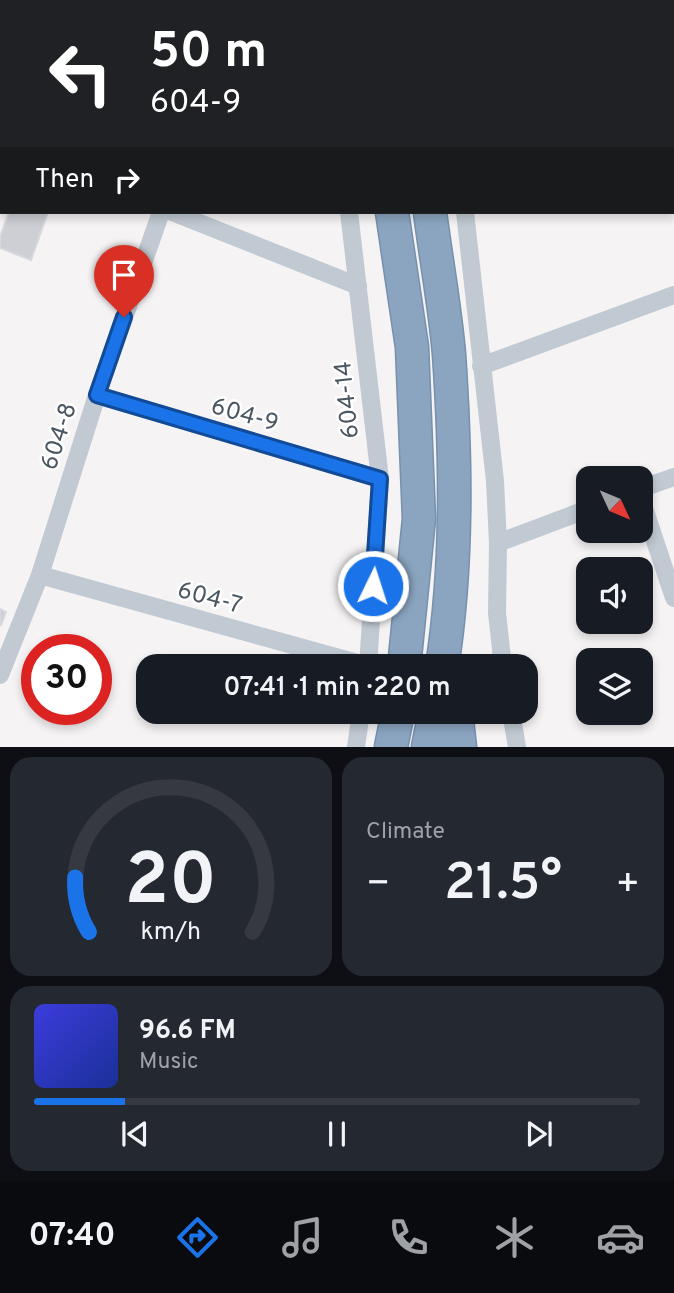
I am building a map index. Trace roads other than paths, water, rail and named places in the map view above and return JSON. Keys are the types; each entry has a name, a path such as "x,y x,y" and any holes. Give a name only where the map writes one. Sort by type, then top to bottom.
{"highway":[{"path":"392,214 412,347 419,519 405,654"},
{"path":"430,214 449,353 454,488 449,600 443,654"},
{"path":"449,600 458,623 458,654"},
{"path":"391,747 396,724"},
{"path":"428,747 433,724"},
{"path":"457,724 460,747"}],"street":[{"name":"604-8","path":"0,675 40,575 97,395 160,214"},
{"path":"178,214 358,286"},
{"name":"604-14","path":"349,214 380,479 369,654"},
{"path":"466,214 495,481 497,613 502,654"},
{"path":"481,366 674,295"},
{"name":"604-9","path":"97,395 380,479"},
{"path":"653,484 674,477"},
{"path":"498,542 576,513"},
{"path":"653,535 674,598"},
{"name":"604-7","path":"40,575 325,654"},
{"path":"356,747 359,724"},
{"path":"513,724 517,747"}]}
